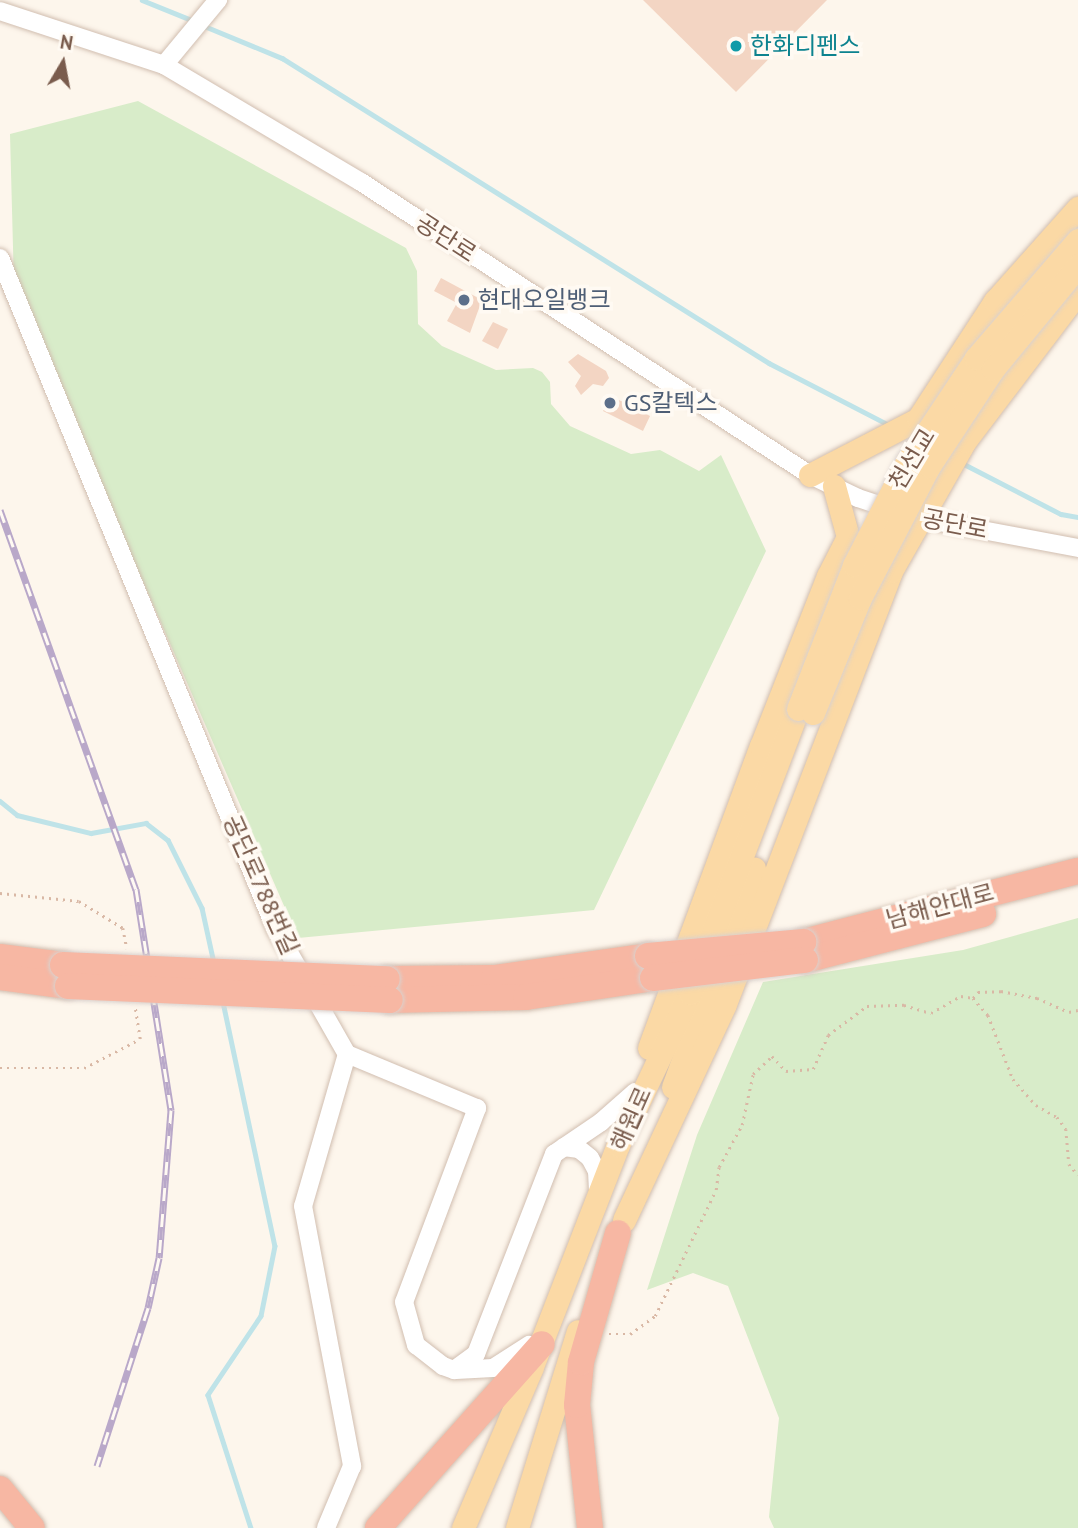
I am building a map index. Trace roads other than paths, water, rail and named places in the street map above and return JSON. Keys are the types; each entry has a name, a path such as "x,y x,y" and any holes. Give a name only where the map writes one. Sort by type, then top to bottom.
{"highway":[{"name":"남해안대로","path":"804,951 1078,871"},
{"name":"남해안대로","path":"804,951 1078,887"},
{"path":"0,977 65,976 526,996 650,967 804,951"},
{"path":"0,957 65,976"},
{"path":"0,991 65,976"},
{"path":"590,1528 577,1405 581,1362 621,1226"},
{"path":"378,1528 542,1343"},
{"path":"0,1489 32,1528"},
{"path":"0,1509 16,1528"}],"main road":[{"path":"819,468 907,421 918,419 995,302 1078,208"},
{"name":"천선교","path":"806,711 854,565 907,462 976,358 1078,240"},
{"name":"천선교","path":"806,711 860,598 929,466 993,369 1078,266"},
{"path":"621,1226 730,991 878,602 924,509 965,441 1078,292"},
{"path":"618,1145 761,746 832,567 848,537 834,486"},
{"path":"832,567 853,549 877,556 883,570 878,602"},
{"name":"해원로","path":"463,1528 542,1343 618,1145 690,993 806,711"},
{"name":"해원로","path":"517,1528 556,1393 621,1226 806,711"}],"street":[{"path":"164,65 218,0"},
{"name":"공단로","path":"0,11 164,65 361,182 819,468 834,486 1078,548"},
{"name":"공단로788번길","path":"0,258 275,928 346,1054"},
{"path":"326,1528 352,1466 303,1206 346,1054 477,1108 404,1302 416,1345 443,1366 454,1370 493,1367 513,1357 552,1318"},
{"path":"454,1370 476,1354 548,1164 564,1147 601,1122 635,1092"},
{"path":"564,1147 579,1149 590,1158 597,1171 598,1198"}],"waterway":[{"path":"142,0 194,21"},
{"path":"202,25 282,58 769,363 889,425"},
{"path":"962,463 1061,514 1078,517"},
{"path":"0,801 17,815 91,833 146,823 168,840 202,908 214,963"},
{"path":"223,1002 275,1246 261,1316 208,1395 251,1528"}],"railway":[{"path":"0,510 136,889 171,1110 159,1258 148,1308 97,1466"}],"place":[{"name":"한화디펜스","path":"736,46"},
{"name":"현대오일뱅크","path":"464,300"},
{"name":"GS칼텍스","path":"610,403"}]}
